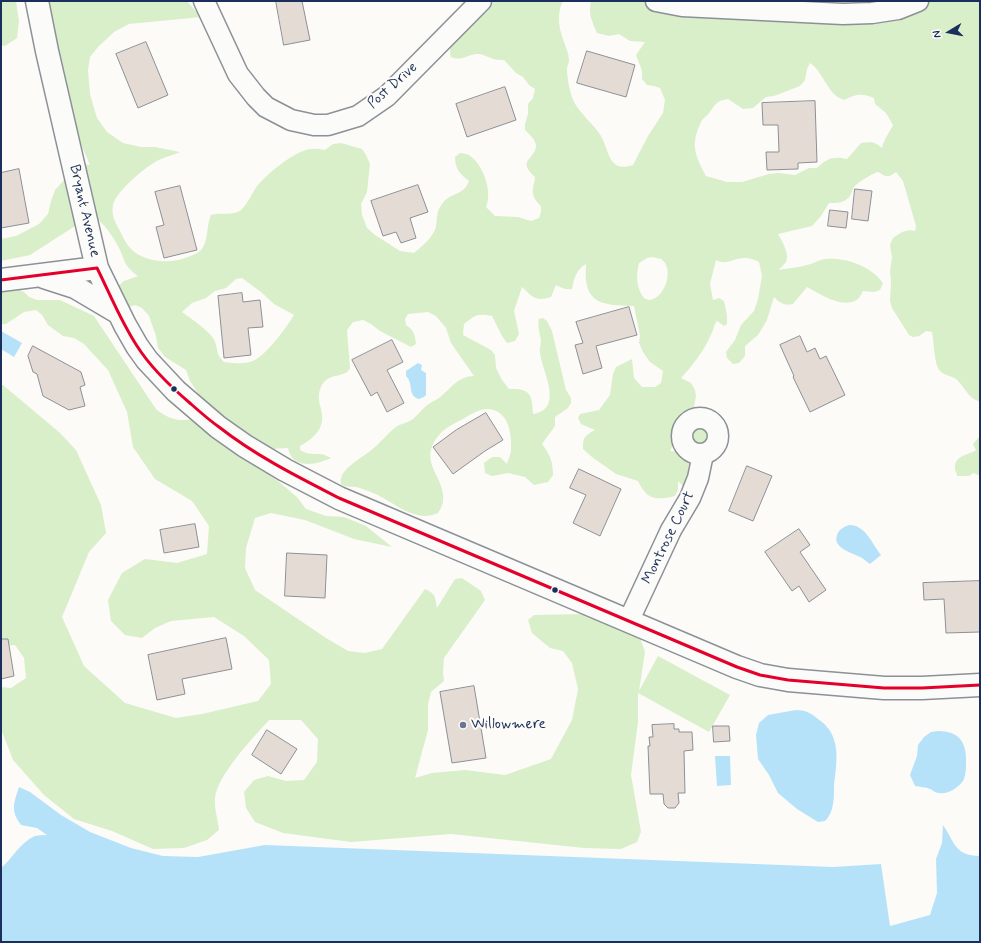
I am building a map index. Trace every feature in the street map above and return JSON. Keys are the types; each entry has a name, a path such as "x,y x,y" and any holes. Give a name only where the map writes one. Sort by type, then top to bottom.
{"main road":[{"name":"Bryant Avenue","path":"37,1 47,51 97,268 137,346 176,390 218,427 245,446 285,470 339,498 737,667 760,675 781,679 884,688 980,685"},
{"path":"1,280 97,268"},
{"path":"35,275 56,280 75,288 119,313"}],"street":[{"name":"Post Drive","path":"204,1 238,74 256,97 266,107 291,120 314,125 328,124 358,116 387,96 481,1"},
{"path":"656,1 668,4 702,7 842,14 872,13 898,9 918,1"},
{"name":"Montrose Court","path":"629,620 671,530 690,498 698,478 703,454"}],"green space":[{"path":"1,1 16,1 19,21 17,38 5,46 1,45"},
{"path":"51,1 187,1 201,17 129,24 114,32 98,47 90,57 88,70 90,94 97,118 107,132 123,143 180,152 158,160 152,164 124,188 113,205 113,215 115,221 129,247 136,253 149,259 156,261 171,261 191,256 201,250 204,246 211,215 235,213 241,210 259,184 285,161 306,150 325,150 333,144 341,143 362,149 370,164 367,192 361,204 362,215 367,228 400,251 414,253 426,243 435,230 438,214 442,204 449,197 460,192 467,186 469,181 456,165 455,157 460,153 469,155 479,165 487,186 488,201 486,207 495,216 518,217 531,221 539,218 541,206 534,197 533,191 535,177 527,167 528,160 535,151 536,144 525,130 528,104 533,98 535,89 529,85 523,77 516,73 504,60 494,59 482,54 475,54 462,58 451,57 450,47 459,32 482,15 494,1 563,1 559,22 569,61 567,69 570,90 574,102 601,136 614,164 625,167 633,165 648,136 663,113 665,100 660,88 647,85 642,79 642,71 636,55 645,42 630,41 619,34 609,36 597,33 590,13 591,1 907,1 919,5 931,1 980,1 980,402 970,396 956,379 940,371 936,364 932,332 926,331 919,336 913,337 909,335 892,308 890,301 890,271 892,257 890,245 893,238 902,232 910,230 915,231 916,226 903,181 896,172 890,176 885,176 878,172 856,185 846,200 838,203 829,203 821,216 812,226 778,234 787,255 786,262 779,270 804,266 825,259 849,261 865,267 878,277 883,283 880,290 874,292 863,291 858,299 846,303 832,300 807,287 793,304 782,304 774,297 767,320 758,335 745,346 745,356 739,363 733,364 727,358 726,352 735,340 741,325 754,311 758,299 762,276 759,262 746,258 740,258 727,262 720,262 716,260 710,284 713,300 719,298 724,301 727,324 724,326 717,321 701,353 681,378 691,383 695,390 696,396 694,407 682,416 678,424 677,435 670,451 681,452 692,462 688,467 690,478 684,487 678,481 678,490 675,496 668,498 657,498 648,495 644,492 638,481 616,474 583,449 583,441 585,437 595,430 581,424 578,418 580,414 599,410 610,395 613,374 616,367 632,359 634,378 642,387 655,387 661,383 663,371 650,362 643,352 639,343 640,336 634,306 612,305 596,300 591,295 587,287 586,264 576,275 572,289 556,285 551,297 541,299 535,298 522,287 514,311 519,334 515,341 507,343 492,316 476,316 464,324 463,335 491,350 495,355 496,368 502,380 509,389 526,391 529,394 532,402 533,414 543,411 548,405 550,397 540,352 541,341 538,325 539,319 543,318 547,321 552,331 566,390 571,398 571,403 568,408 555,417 555,426 542,444 552,462 553,475 548,482 534,485 525,477 508,473 492,476 485,473 484,463 492,457 500,457 507,464 511,452 511,436 504,417 499,412 485,409 479,410 448,427 440,434 433,444 430,453 431,461 443,493 443,502 438,513 429,516 413,514 373,493 358,487 345,486 341,484 341,479 350,465 373,449 399,425 413,419 427,405 439,398 458,381 463,378 474,376 451,343 446,328 436,316 428,312 408,314 405,319 406,325 414,333 416,344 411,347 380,331 363,320 353,322 347,330 350,368 345,373 332,377 324,382 319,395 322,415 321,425 316,434 309,441 300,446 300,450 308,454 322,454 331,458 312,464 305,464 294,460 290,455 288,448 270,449 248,440 203,401 190,381 186,370 165,357 158,348 156,336 149,316 142,308 135,305 129,307 121,305 117,287 124,281 138,276 127,266 117,243 108,230 93,216 79,219 75,226 30,255 1,261 1,239 16,236 39,224 48,214 55,190 65,179 72,192 82,164 90,165 69,117 49,4","holes":["810,63 815,67 829,88 838,97 844,100 856,95 866,95 874,98 875,104 886,113 893,125 882,148 872,142 861,143 847,159 830,159 817,168 809,168 795,175 779,173 769,174 742,182 727,182 706,176 699,162 695,150 695,144 698,130 702,121 715,105 728,99 743,109 753,108 766,97 774,96 800,86 805,80","652,257 661,259 665,263 668,275 664,289 655,298 650,300 644,298 641,294 637,281 639,263","242,278 274,304 294,315 282,333 260,357 251,362 244,363 224,362 218,354 215,342 210,334 182,312 192,303 206,298 215,291 226,288 236,279"]},
{"path":"1,286 15,288 37,300 60,300 94,316 156,409 174,419 194,419 279,482 297,497 306,509 326,516 344,517 366,526 392,547 354,539 305,520 271,513 255,518 246,548 245,568 255,590 326,638 348,651 365,653 382,649 425,589 434,596 437,608 455,579 462,578 481,591 485,600 444,658 444,681 431,692 428,704 428,730 415,778 432,773 465,770 505,775 551,759 572,720 578,689 572,663 563,651 550,648 532,633 528,620 534,615 587,614 616,625 640,638 645,652 639,691 658,656 730,695 709,732 638,693 638,722 631,775 641,832 637,842 621,849 584,848 451,834 351,842 283,833 255,822 246,808 244,792 254,780 268,776 286,781 304,780 317,762 318,739 301,720 269,720 237,757 222,779 217,790 215,803 219,830 207,840 184,848 153,849 112,831 74,819 44,795 13,760 1,729 1,687 11,688 26,678 24,658 15,645 1,646 1,385 3,385 60,433 76,450 101,505 106,533 89,552 62,617 84,666 125,703 176,718 202,714 258,701 271,684 269,660 244,636 214,617 171,621 155,628 142,638 125,635 111,621 108,600 122,573 145,559 177,563 207,554 209,526 192,501 155,479 133,447 127,412 108,370 84,344 74,338 63,336 48,325 42,315 36,310 24,312 6,324 1,324"},
{"path":"700,421 711,425 715,436 711,447 700,451 689,447 685,436 689,425"},
{"path":"980,436 980,476 974,473 969,476 957,476 955,468 957,460 976,450 973,444"}],"water":[{"path":"1,331 22,343 14,357 1,349"},
{"path":"418,363 422,365 421,370 426,373 426,395 419,399 413,395 410,382 406,376 406,371"},
{"path":"849,525 860,528 868,536 881,555 870,564 862,558 845,550 838,544 836,540 839,531"},
{"path":"796,710 808,712 822,722 831,733 834,740 836,748 836,771 834,800 832,810 825,821 818,822 797,809 778,793 769,775 758,759 756,735 759,723 768,715"},
{"path":"938,731 951,733 960,739 965,749 966,756 966,772 963,781 952,790 945,793 936,793 931,789 915,786 910,775 917,756 918,745 924,737 931,732"},
{"path":"715,756 730,756 731,785 717,786"},
{"path":"19,787 30,792 61,815 90,832 131,848 163,856 198,857 265,845 833,867 881,864 890,926 930,915 937,893 936,859 942,843 943,825 960,851 971,855 980,856 980,942 1,942 1,868 25,842 35,836 47,835 37,828 21,825 15,815 14,806"}],"building":[{"path":"276,1 302,1 310,40 284,45"},
{"path":"146,42 168,95 138,108 116,54"},
{"path":"587,51 635,65 626,97 577,83"},
{"path":"505,87 516,120 467,137 456,104"},
{"path":"815,101 817,162 798,163 798,169 767,170 766,152 779,152 778,125 763,125 762,103"},
{"path":"19,169 29,223 1,228 1,173"},
{"path":"418,185 428,212 410,218 416,238 401,243 396,232 383,236 371,201"},
{"path":"180,186 197,250 164,258 156,227 164,225 155,192"},
{"path":"855,189 872,191 868,221 852,219"},
{"path":"830,210 848,212 846,228 828,226"},
{"path":"242,293 243,302 260,300 263,327 248,328 251,355 224,358 218,296"},
{"path":"629,307 637,335 596,346 602,368 583,374 575,345 583,343 576,322"},
{"path":"800,336 807,352 815,348 820,359 826,356 845,395 810,412 793,377 794,376 780,345"},
{"path":"392,340 403,362 387,370 404,403 387,412 377,392 371,396 352,360"},
{"path":"33,346 81,372 85,385 80,387 85,406 69,410 43,396 37,374 33,372 28,356"},
{"path":"486,413 503,440 453,474 433,447 456,430"},
{"path":"747,466 772,476 753,521 729,511"},
{"path":"579,469 621,489 600,536 573,523 586,495 570,488"},
{"path":"195,524 199,547 164,553 160,530"},
{"path":"799,529 810,545 800,552 826,590 809,602 799,586 792,591 765,552"},
{"path":"287,553 327,555 325,598 285,596"},
{"path":"980,581 980,632 946,633 944,599 924,600 923,583"},
{"path":"226,638 232,669 182,679 185,694 157,700 148,655"},
{"path":"1,639 8,639 14,676 1,679"},
{"name":"Willowmere","path":"474,686 486,758 452,763 440,692"},
{"path":"674,724 674,729 679,729 679,732 692,732 693,750 684,751 685,793 678,793 679,803 675,808 668,808 664,804 663,794 650,794 648,746 650,746 649,737 653,737 652,725"},
{"path":"713,726 729,726 730,741 714,742"},
{"path":"267,730 297,749 281,774 252,755"}],"transit line":[{"path":"1,280 97,268 131,337 155,370 208,419 262,457 339,498 737,667 760,675 788,680 884,688 980,685"}],"place":[{"name":"Willowmere","path":"463,725"}]}
